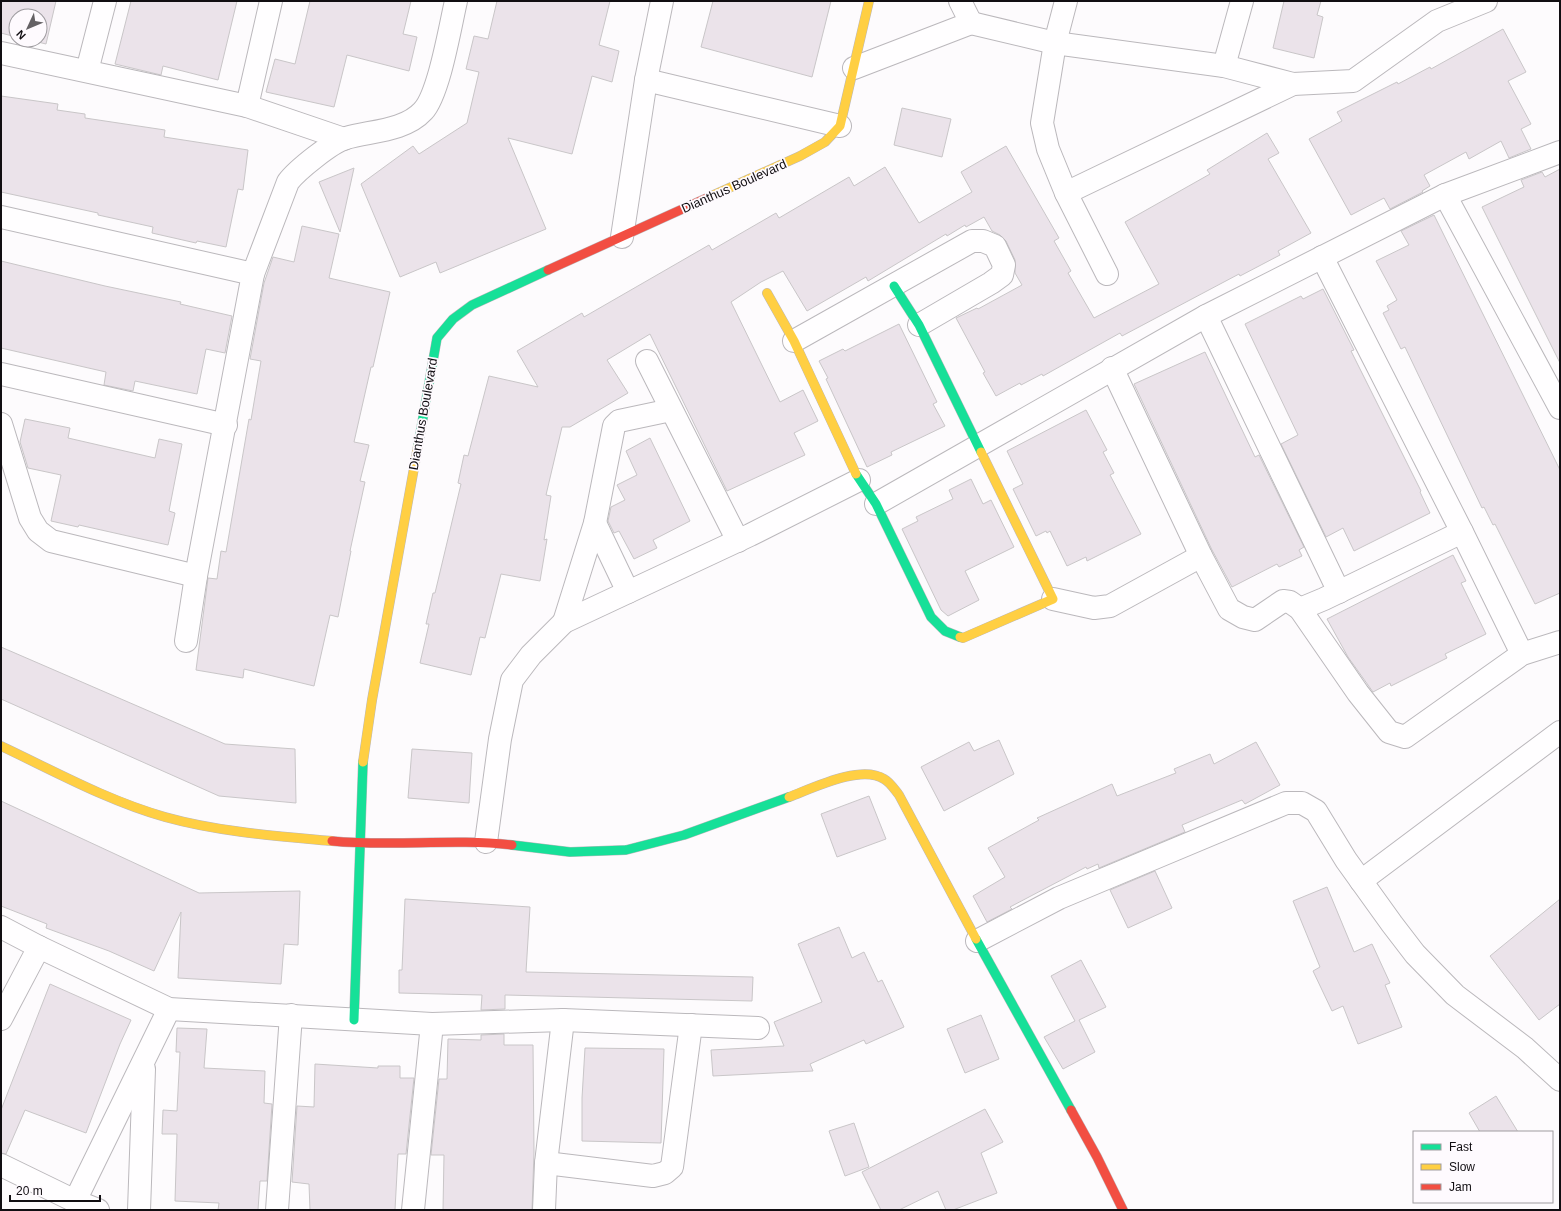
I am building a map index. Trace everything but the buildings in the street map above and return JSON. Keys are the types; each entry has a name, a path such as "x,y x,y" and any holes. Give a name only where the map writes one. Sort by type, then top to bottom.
{"street":[{"path":"87,71 105,1"},
{"path":"247,106 271,1"},
{"path":"186,641 196,576 226,425 253,274 288,182 300,168 344,139 406,123 423,112 433,95 456,1"},
{"path":"622,237 646,80 662,1"},
{"name":"Dianthus Boulevard","path":"354,1020 363,760 372,700 437,338 453,319 472,305 800,156 825,142 840,126 869,1"},
{"path":"960,1 971,23"},
{"path":"1066,1 1055,44 1042,123 1048,149 1066,193 1107,274"},
{"path":"1224,66 1242,1"},
{"path":"854,68 971,23 1055,44 1224,66 1293,84 1353,81 1439,11 1486,1"},
{"path":"1,52 247,106 344,139"},
{"path":"646,80 840,126"},
{"path":"1066,193 1293,84"},
{"path":"876,504 1112,368 1206,316 1445,195 1560,152"},
{"path":"1445,195 1560,408"},
{"path":"1,217 253,274"},
{"path":"794,341 972,241 983,241 995,246 1004,265 1002,275 991,284 919,325"},
{"path":"1322,257 1462,532 1522,654"},
{"path":"894,286 919,325 1053,599"},
{"path":"767,293 794,341 859,480 876,504 931,617 946,631 963,638 1053,599 1094,608 1110,606 1200,556"},
{"path":"1206,316 1339,592"},
{"path":"647,361 670,410 738,541"},
{"path":"1112,368 1200,556 1229,609 1243,617 1255,620 1283,601 1290,602 1300,609 1358,693 1389,732 1405,737 1522,654 1560,642"},
{"path":"1,374 226,425"},
{"path":"564,622 596,523 614,426 619,421 670,410"},
{"path":"1,424 30,518 38,531 51,541 196,576"},
{"path":"486,842 500,739 512,680 531,655 564,622 738,541 859,480"},
{"path":"596,523 628,592"},
{"path":"1300,609 1339,592 1462,532"},
{"path":"1361,881 1560,732"},
{"path":"1,746 122,803 165,817 229,831 359,844 486,842 570,852 626,850 684,835 835,780 869,773 884,779 899,795 977,941 1097,1157 1123,1210"},
{"path":"977,941 1059,898 1286,803 1302,802 1316,811 1361,881 1415,954 1455,995 1525,1048 1560,1080"},
{"path":"1,927 39,947 169,1009 432,1024 563,1020 758,1028"},
{"path":"1,1019 39,947"},
{"path":"75,1201 169,1009"},
{"path":"277,1210 291,1015"},
{"path":"544,1210 546,1163 563,1020"},
{"path":"413,1210 432,1024"},
{"path":"546,1163 653,1176 665,1173 672,1167 691,1026"},
{"path":"138,1210 144,1062"},
{"path":"1,1165 75,1201 98,1210"}],"traffic: fast":[{"path":"418,446 437,338 453,319 472,305 548,270"},
{"path":"894,286 919,325 981,452"},
{"path":"856,474 876,504 931,617 945,631 960,637"},
{"path":"354,1020 363,762"},
{"path":"512,845 570,852 626,850 684,835 789,797"},
{"path":"976,939 1071,1110"}],"traffic: slow":[{"path":"709,197 800,156 825,142 840,126 869,1"},
{"path":"767,293 794,341 856,474"},
{"path":"363,762 372,700 418,446"},
{"path":"960,637 963,638 1053,599 981,452"},
{"path":"1,746 102,794 123,803 165,817 227,830 332,841"},
{"path":"789,797 824,783 850,776 863,774 874,775 886,780 899,795 976,939"}],"traffic: jam":[{"path":"548,270 709,197"},
{"path":"332,841 355,843 467,842 512,845"},
{"path":"1071,1110 1097,1157 1123,1210"}]}
